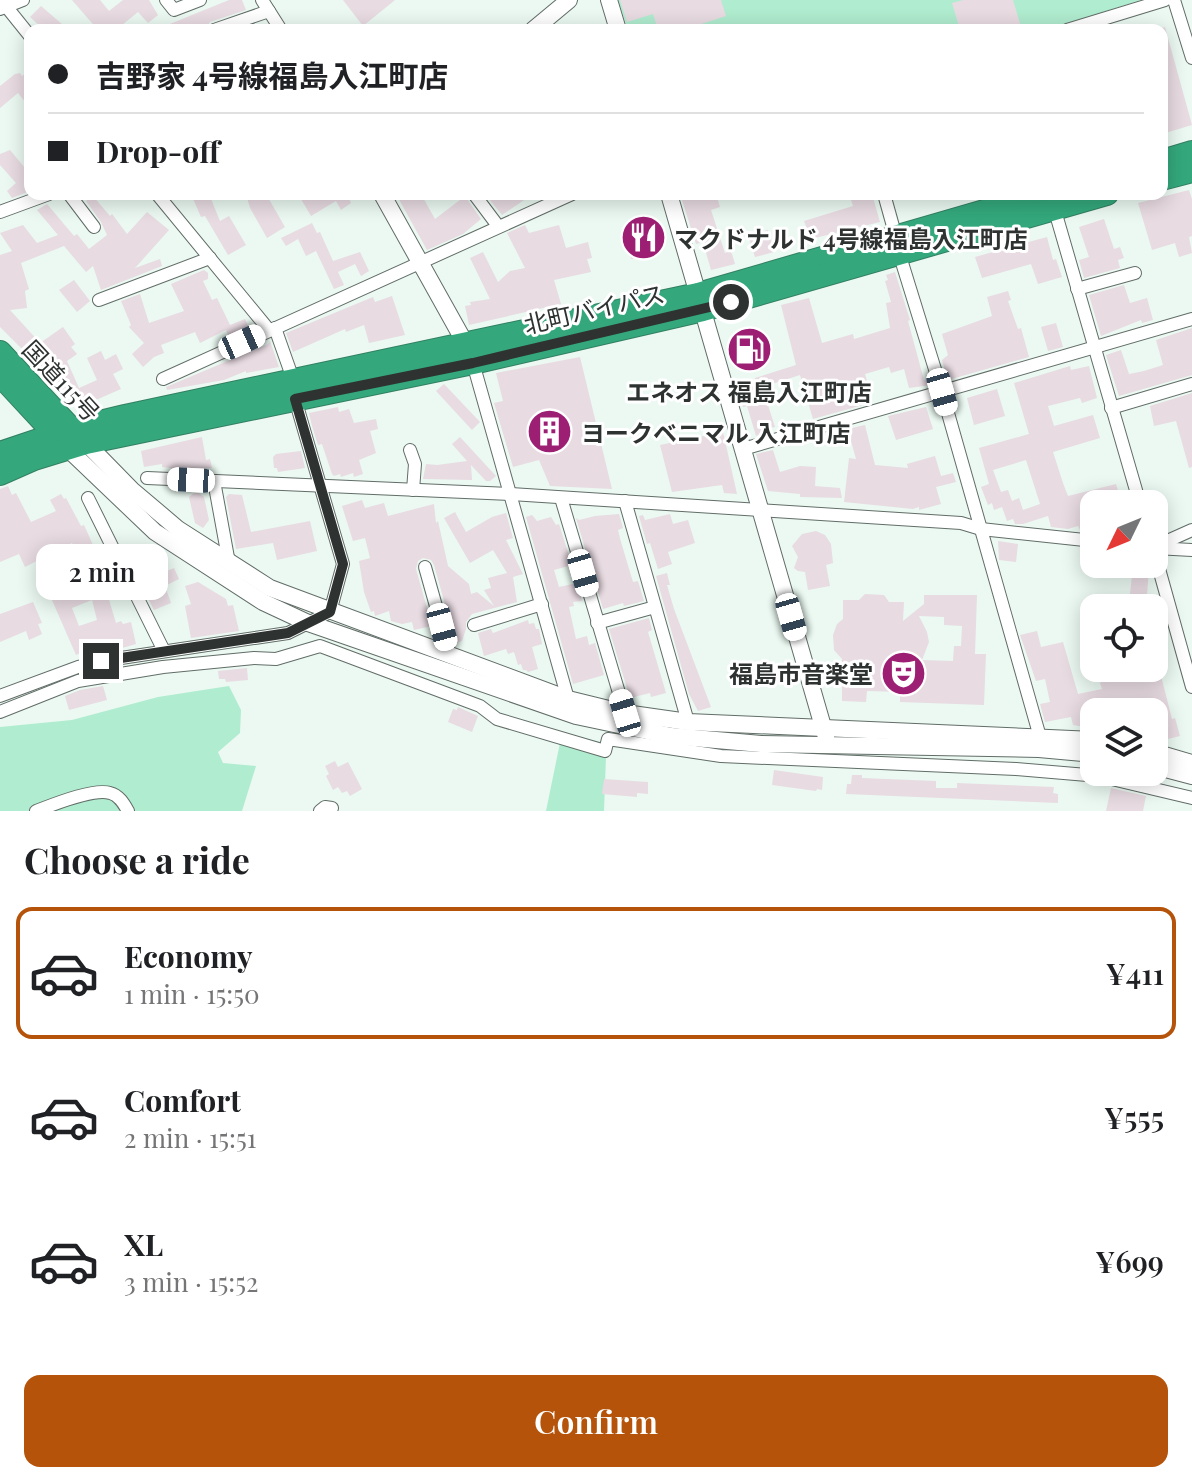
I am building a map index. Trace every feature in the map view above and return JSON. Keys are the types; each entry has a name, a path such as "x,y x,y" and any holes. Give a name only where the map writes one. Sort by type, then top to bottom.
{"highway":[{"path":"1168,159 1192,152"},
{"path":"1168,177 1192,171"},
{"name":"北町バイパス","path":"897,245 998,200"},
{"name":"北町バイパス","path":"70,438 701,302 1046,200"},
{"name":"国道115号","path":"0,352 70,438"},
{"name":"国道115号","path":"0,375 70,438"},
{"path":"0,453 70,438"},
{"path":"0,474 70,438"}],"street":[{"path":"23,0 2,5 24,29"},
{"path":"166,0 174,10 200,0"},
{"path":"540,24 569,0"},
{"path":"609,0 616,24"},
{"path":"1087,24 1165,0"},
{"path":"1174,0 1192,58"},
{"path":"227,24 266,6 277,24"},
{"path":"0,212 33,200"},
{"path":"74,200 94,227"},
{"path":"0,696 78,667 288,633 330,612 343,564 294,389 272,329 162,200"},
{"path":"385,200 470,353 568,699"},
{"path":"478,200 498,226"},
{"path":"538,200 543,206"},
{"path":"163,379 558,200"},
{"path":"671,200 829,746"},
{"path":"886,200 1040,743"},
{"path":"1049,200 1136,490"},
{"path":"99,300 210,258"},
{"path":"1077,289 1135,273"},
{"path":"743,449 1192,319"},
{"path":"1111,408 1192,384"},
{"path":"70,438 150,507 270,588 568,699 625,713 688,722 823,727 1040,743 1080,751"},
{"path":"70,438 155,532 263,602 308,623 576,716 671,736 761,744 829,746 1080,741"},
{"path":"410,450 415,464 413,490"},
{"path":"147,478 759,508 961,523 981,529 1080,540"},
{"path":"214,481 229,563"},
{"path":"88,498 164,651"},
{"path":"561,498 625,713"},
{"path":"625,501 688,722"},
{"path":"1168,542 1192,530"},
{"path":"1168,549 1192,550"},
{"path":"425,567 450,656"},
{"path":"1162,578 1192,687"},
{"path":"474,625 542,604"},
{"path":"597,623 655,607"},
{"path":"0,712 78,681 163,667 254,658 276,659 320,646 480,706 497,719 605,751 608,739 721,756 1016,769 1099,776 1192,798"},
{"path":"1168,756 1192,763"},
{"path":"1168,770 1192,776"},
{"path":"36,811 94,793 108,792 121,800 128,811"}],"green space":[{"path":"618,0 1141,0 1065,24 626,24"},
{"path":"229,686 241,710 240,733 218,752 223,763 256,766 242,811 0,811 0,727 72,720 158,697"},
{"path":"562,733 610,744 606,757 604,811 546,811"}],"building":[{"path":"72,0 100,0 109,11 123,0 149,0 158,15 148,23 138,12 123,24 93,24"},
{"path":"229,0 242,0 246,10 209,24 170,24"},
{"path":"343,0 395,0 365,24 361,24"},
{"path":"620,0 721,0 726,16 701,24 656,24 653,14 627,22"},
{"path":"963,0 1013,0 1020,24 958,24 952,3"},
{"path":"41,6 62,24 38,24 30,17"},
{"path":"1168,38 1192,125 1168,132"},
{"path":"15,74 24,74 24,100 18,93 0,108 0,86"},
{"path":"10,150 24,167 24,193 12,198 7,191 16,183 0,165 0,154"},
{"path":"1189,190 1192,199 1192,236 1189,237 1192,253 1179,257 1175,243 1152,250 1138,203 1168,200 1168,195"},
{"path":"96,200 127,234 147,212 169,230 135,268 160,259 162,266 101,290 93,266 86,272 64,246 21,263 29,289 25,291 27,308 10,310 40,343 63,327 75,344 71,347 77,354 67,361 79,388 97,380 87,358 101,351 105,360 116,354 123,369 113,374 121,389 89,403 86,396 70,399 65,388 62,390 53,369 47,374 0,327 0,255 12,251 0,233 23,225 37,243 58,235 37,210 47,204 89,249 107,235 86,201"},
{"path":"194,200 211,200 220,221 229,216 246,245 228,255 205,216 201,217"},
{"path":"248,200 269,200 285,227 267,238"},
{"path":"302,200 350,200 351,203 341,210 336,201 311,216"},
{"path":"399,200 424,200 435,219 460,200 468,200 481,219 463,234 427,250"},
{"path":"490,200 524,200 502,215"},
{"path":"682,200 718,200 720,207 711,210 725,253 730,251 735,264 711,270 703,242 696,244"},
{"path":"851,200 874,200 880,222 815,238 812,228 807,229 804,221 853,206"},
{"name":"マクドナルド 4号線福島入江町店","path":"654,218 661,253 631,259 625,224"},
{"path":"1104,219 1114,249 1120,247 1124,258 1118,260 1120,268 1084,278 1079,260 1089,257 1079,227"},
{"path":"312,223 317,233 320,232 333,261 360,252 369,271 361,276 355,264 338,272 344,285 334,289 316,251 306,256 298,239 286,246 281,238"},
{"path":"525,225 529,233 559,225 566,248 588,242 592,258 587,259 591,272 554,280 561,304 469,325 465,306 471,305 470,302 490,299 470,258 483,252 498,282 510,271 525,268 507,233"},
{"path":"768,230 774,252 755,257 748,235"},
{"path":"1047,237 1053,260 1056,259 1062,277 1038,284 1031,264 982,278 975,257"},
{"path":"204,270 208,273 208,279 203,281 212,300 217,298 230,325 245,319 249,328 229,338 226,330 200,343 195,332 161,345 164,353 143,367 132,354 144,343 129,327 131,325 121,301 140,294 149,323 184,311 171,284"},
{"path":"895,272 924,380 928,379 931,385 909,388 904,369 891,373 889,367 865,374 870,403 813,419 800,375 772,384 777,402 768,405 775,427 756,436 747,406 743,407 740,397 747,395 744,385 756,382 755,378 796,365 781,305 809,298 822,343 853,334 854,339 890,328 886,303 891,302 885,281 888,280 886,275"},
{"path":"74,280 90,301 77,312 59,290"},
{"path":"1124,285 1130,303 1147,298 1153,320 1142,323 1141,320 1101,336 1089,295"},
{"path":"1008,291 1011,300 1008,301 1018,329 1021,328 1029,357 948,380 942,360 948,355 942,334 992,316 987,297"},
{"path":"392,296 405,335 369,343 364,325 346,332 345,329 293,352 286,333 373,297 375,302"},
{"path":"1056,323 1063,347 1048,351 1041,327"},
{"path":"1192,328 1192,375 1119,396 1106,355 1121,350 1129,374 1144,371 1163,365 1156,340"},
{"path":"270,341 279,367 246,371 224,380 167,390 166,387"},
{"name":"ヨークベニマル 入江町店","path":"580,357 612,489 550,486 539,460 513,467 494,403 503,401 496,373"},
{"path":"1070,366 1071,370 1089,366 1097,398 1082,403 1080,398 1048,406 1054,426 1093,415 1100,438 1053,452 1068,496 1080,493 1080,530 1078,526 1068,529 1051,527 1048,516 1015,524 1013,519 1007,521 1002,507 994,510 992,503 988,505 981,487 989,484 979,448 1029,434 1014,383","holes":["1026,460 1040,504 1023,510 1019,498 1012,501 1008,490 1001,492 993,470"]},
{"path":"444,384 480,422 472,430 436,391"},
{"path":"997,389 1005,416 974,425 967,398"},
{"path":"1192,393 1192,467 1189,468 1176,421 1154,426 1150,406"},
{"path":"338,407 339,412 349,409 354,423 376,419 378,429 370,431 376,453 359,460 363,474 354,477 353,473 341,477 340,474 332,474 322,444 318,445 309,413"},
{"path":"926,407 933,429 896,440 888,416"},
{"path":"865,425 875,465 908,468 907,464 935,456 941,476 953,473 956,482 936,487 941,504 919,510 919,507 844,502 849,458 856,459 851,441 852,428"},
{"path":"723,432 737,494 724,493 722,485 672,492 660,445"},
{"path":"202,437 206,460 210,459 212,468 187,470 162,467 162,464 144,467 141,451"},
{"path":"460,437 496,476 486,481 471,465 472,480 423,479 426,464 467,461 452,444"},
{"path":"773,450 780,472 800,466 816,467 815,486 840,488 842,498 800,497 800,494 768,491 756,454"},
{"path":"301,451 305,468 278,472 274,468 273,457 276,454"},
{"path":"1116,484 1118,490 1092,490"},
{"path":"8,486 12,495 16,493 31,522 56,511 50,500 61,494 81,526 84,525 93,545 76,553 72,543 25,567 19,554 0,562 0,489"},
{"path":"194,493 204,497 209,520 203,528 195,523 189,497"},
{"path":"229,494 242,495 251,532 310,521 317,551 277,560 273,543 236,549 226,497"},
{"path":"362,500 365,508 384,503 388,516 434,504 448,566 469,584 471,594 477,592 494,606 484,590 491,588 488,578 507,573 493,550 470,563 444,518 455,512 466,532 506,513 513,538 506,540 523,574 513,577 517,602 472,614 466,622 462,641 456,643 434,565 431,560 423,558 418,561 416,569 432,626 414,630 412,622 402,624 391,621 389,611 375,616 364,592 359,561 370,558 365,538 353,541 342,506"},
{"path":"619,514 623,528 618,530 621,542 633,582 638,581 644,601 603,609 576,518"},
{"path":"670,514 673,524 688,520 695,543 668,552 672,564 658,569 639,516 643,515 645,520"},
{"path":"532,515 537,521 551,517 556,525 559,524 572,565 554,570 559,587 577,583 582,601 573,602 574,606 569,607 576,639 587,636 589,645 595,643 604,675 573,684 526,517"},
{"path":"816,531 825,535 831,544 833,563 826,565 830,586 808,590 805,572 794,568 798,557 792,546 802,534"},
{"path":"998,541 1018,544 1016,562 999,560"},
{"path":"148,549 159,574 174,568 179,579 165,586 171,603 154,610 133,569 136,568 131,557"},
{"path":"86,572 96,596 107,593 116,623 131,622 136,644 115,650 112,640 84,648 85,651 76,655 48,591 53,589 51,586","holes":["92,600 97,620 79,626 72,608"]},
{"path":"667,573 674,609 711,707 698,711 689,694 656,576"},
{"path":"1132,578 1148,578 1147,594 1130,594"},
{"path":"198,582 226,599 228,606 233,605 239,631 191,638 185,606 191,604 185,586"},
{"path":"865,594 884,595 889,602 904,602 903,621 924,604 924,595 977,595 975,654 986,654 984,705 900,702 900,692 867,691 866,702 842,701 842,659 834,650 833,635 837,624 843,619 843,600 859,600","holes":["919,616 944,617 944,625 962,626 961,646 954,646 953,661 922,660 929,642"]},
{"path":"33,602 42,623 38,624 42,634 29,640 26,631 0,642 0,614"},
{"path":"649,618 652,630 648,632 666,693 630,698 609,629"},
{"path":"528,620 529,624 534,623 539,629 542,644 532,647 538,669 523,670 514,652 508,654 506,649 484,656 478,633 491,629 493,633"},
{"path":"1037,631 1041,647 1063,642 1078,694 1102,689 1101,682 1163,682 1167,698 1080,698 1080,726 1073,725 1071,717 1045,722 1040,704 1050,702 1045,679 1036,681 1020,635"},
{"path":"247,668 248,680 226,682 219,679 218,671"},
{"path":"103,686 107,700 69,710 65,696"},
{"path":"1168,703 1172,719 1175,718 1180,736 1168,739"},
{"path":"458,707 478,716 472,732 448,722 453,709 457,710"},
{"path":"335,761 338,767 348,762 362,789 350,796 338,787 333,790 325,766"},
{"path":"774,770 823,777 822,790 772,785"},
{"path":"852,775 936,781 936,788 957,788 957,783 1054,787 1053,793 1058,794 1058,803 846,794"},
{"path":"604,779 648,782 648,794 637,793 637,797 602,794"},
{"path":"1111,788 1146,796 1143,811 1106,811"}],"place":[{"name":"マクドナルド 4号線福島入江町店","path":"643,238"},
{"name":"エネオス 福島入江町店","path":"749,349"},
{"name":"ヨークベニマル 入江町店","path":"550,432"},
{"name":"福島市音楽堂","path":"904,673"}],"route":[{"path":"101,661 288,633 330,612 343,564 295,399 473,363 731,302"}]}
